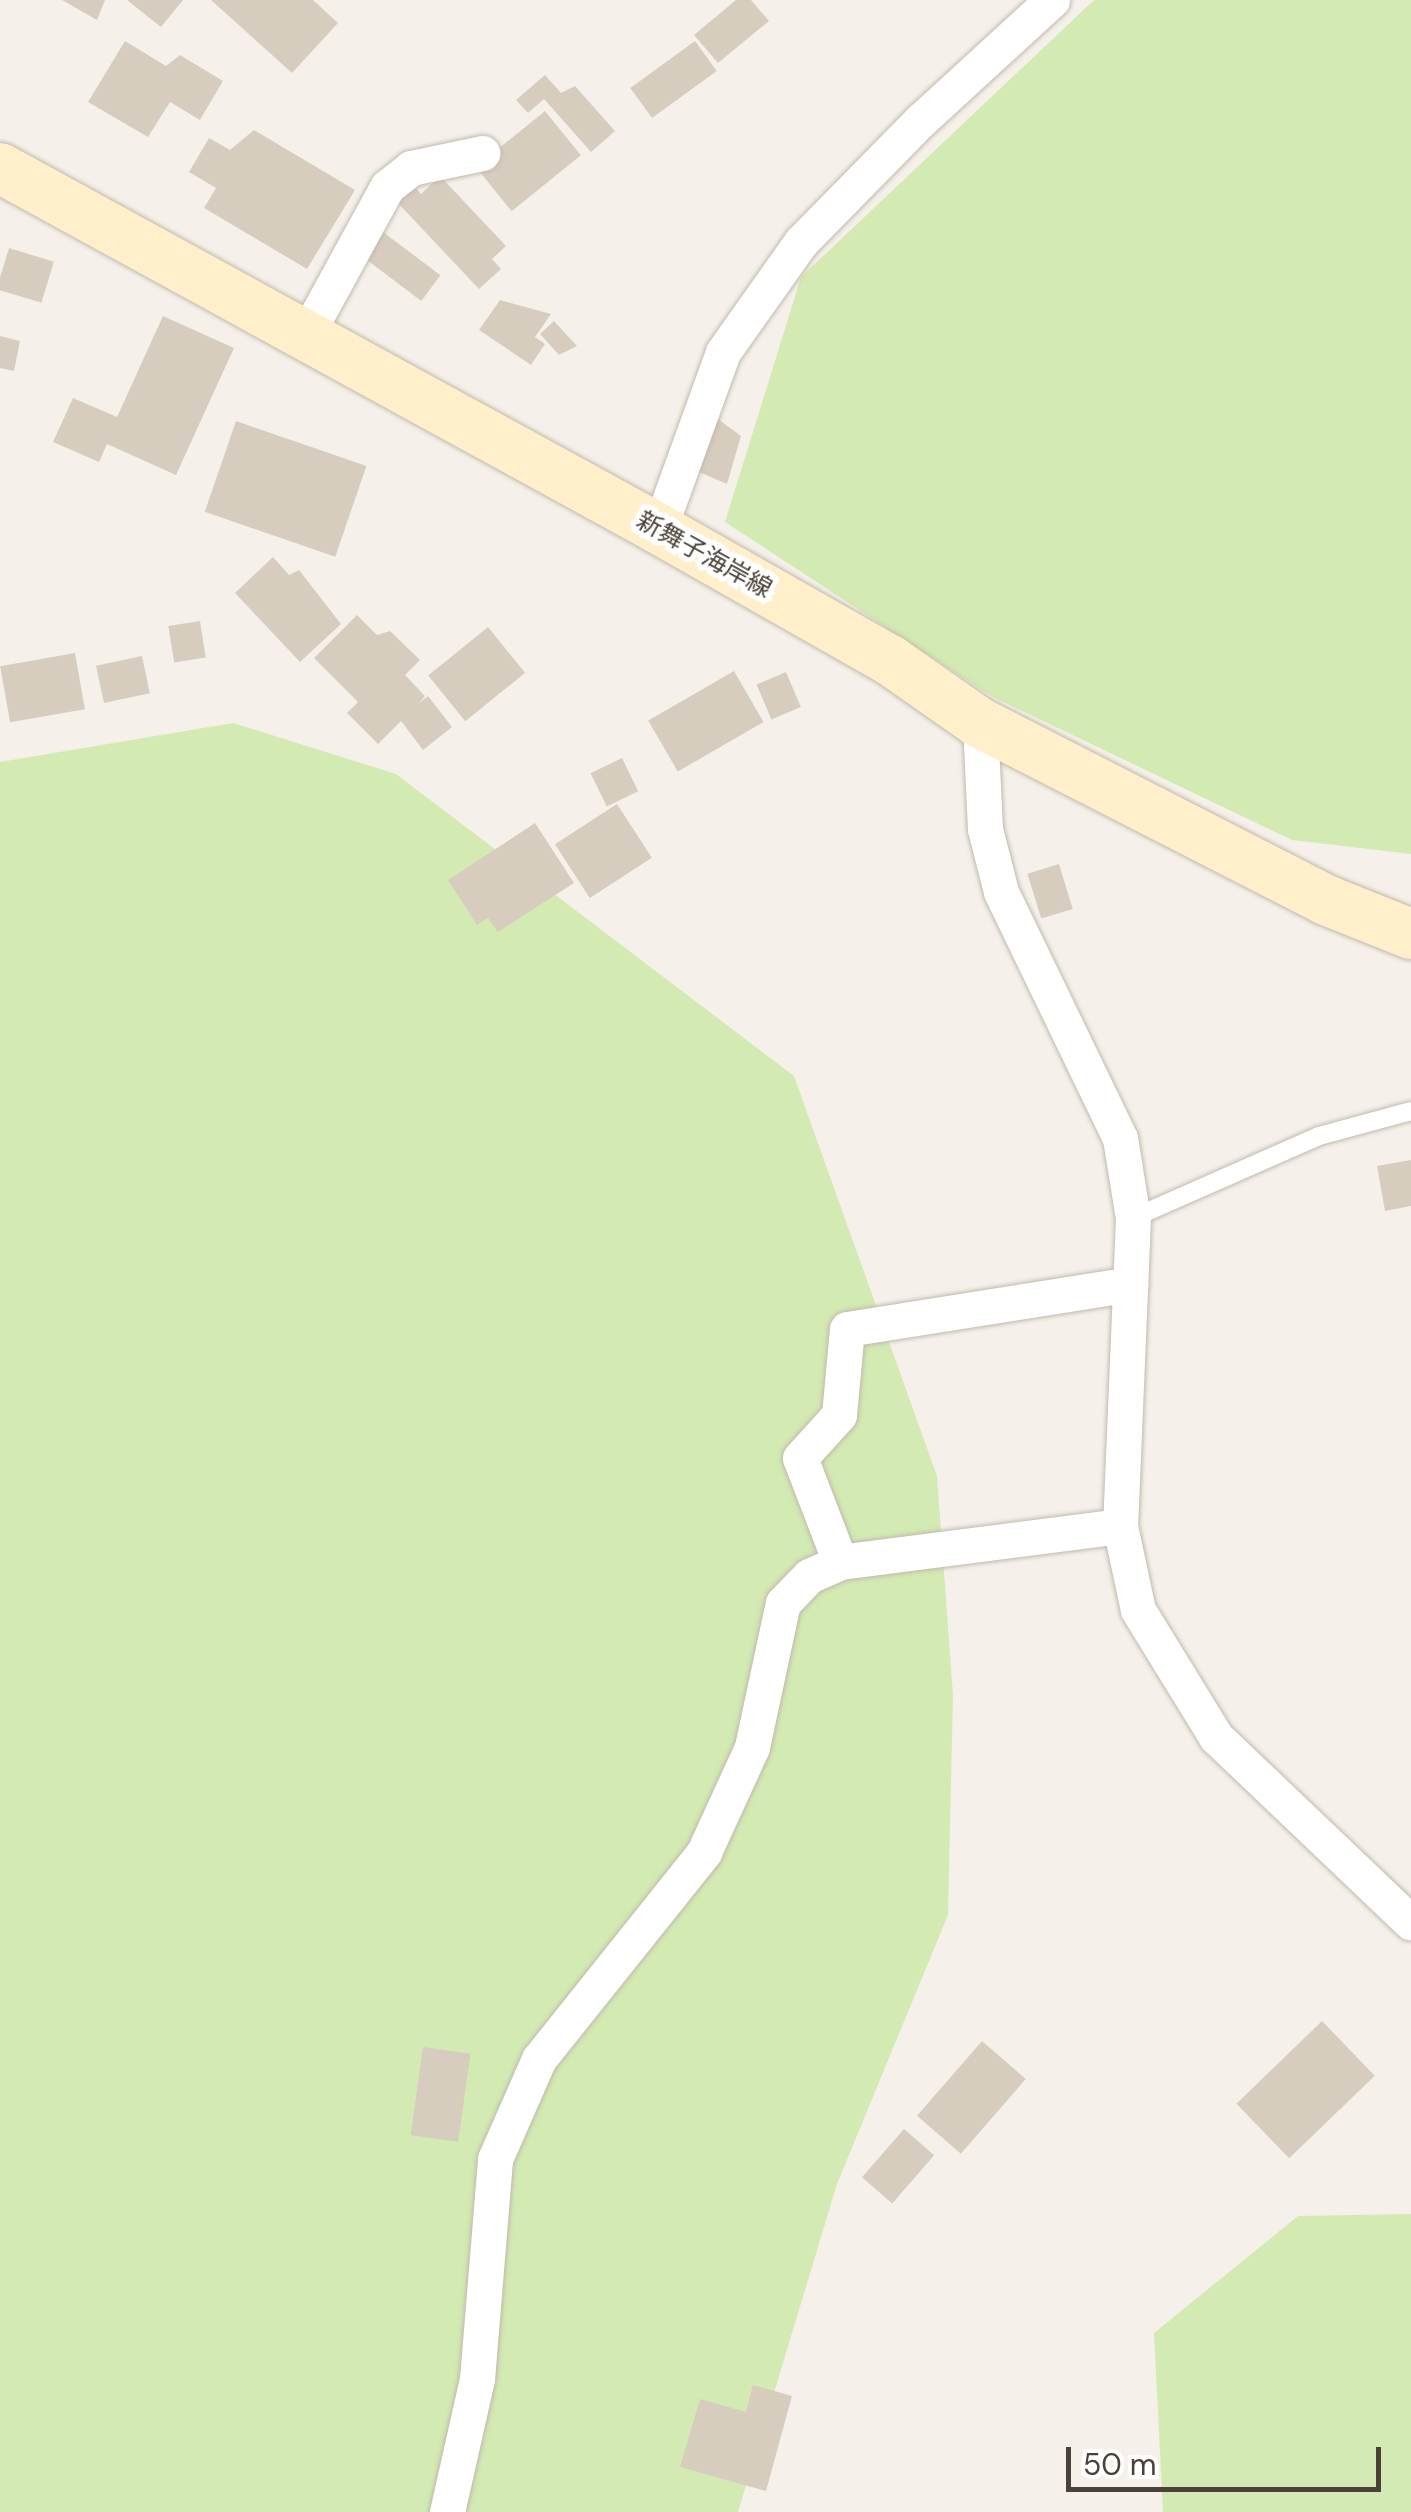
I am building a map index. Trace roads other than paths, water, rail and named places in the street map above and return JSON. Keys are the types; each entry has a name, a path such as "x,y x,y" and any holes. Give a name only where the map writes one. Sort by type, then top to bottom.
{"main road":[{"name":"新舞子海岸線","path":"0,168 659,528 890,660 980,724 1326,900 1411,934"}],"street":[{"path":"659,528 723,352 801,242 921,120 1052,0"},
{"path":"304,337 387,187 411,168 482,153"},
{"path":"980,724 985,830 1001,892 1120,1138 1133,1218 1120,1526 1138,1610 1216,1738 1411,1923"},
{"path":"840,1562 800,1458 839,1415 847,1330 1130,1284"},
{"path":"447,2512 476,2380 496,2159 539,2058 704,1852 752,1747 783,1604 810,1576 840,1562 1120,1526"}],"lane":[{"path":"1133,1218 1320,1136 1411,1111"}]}
